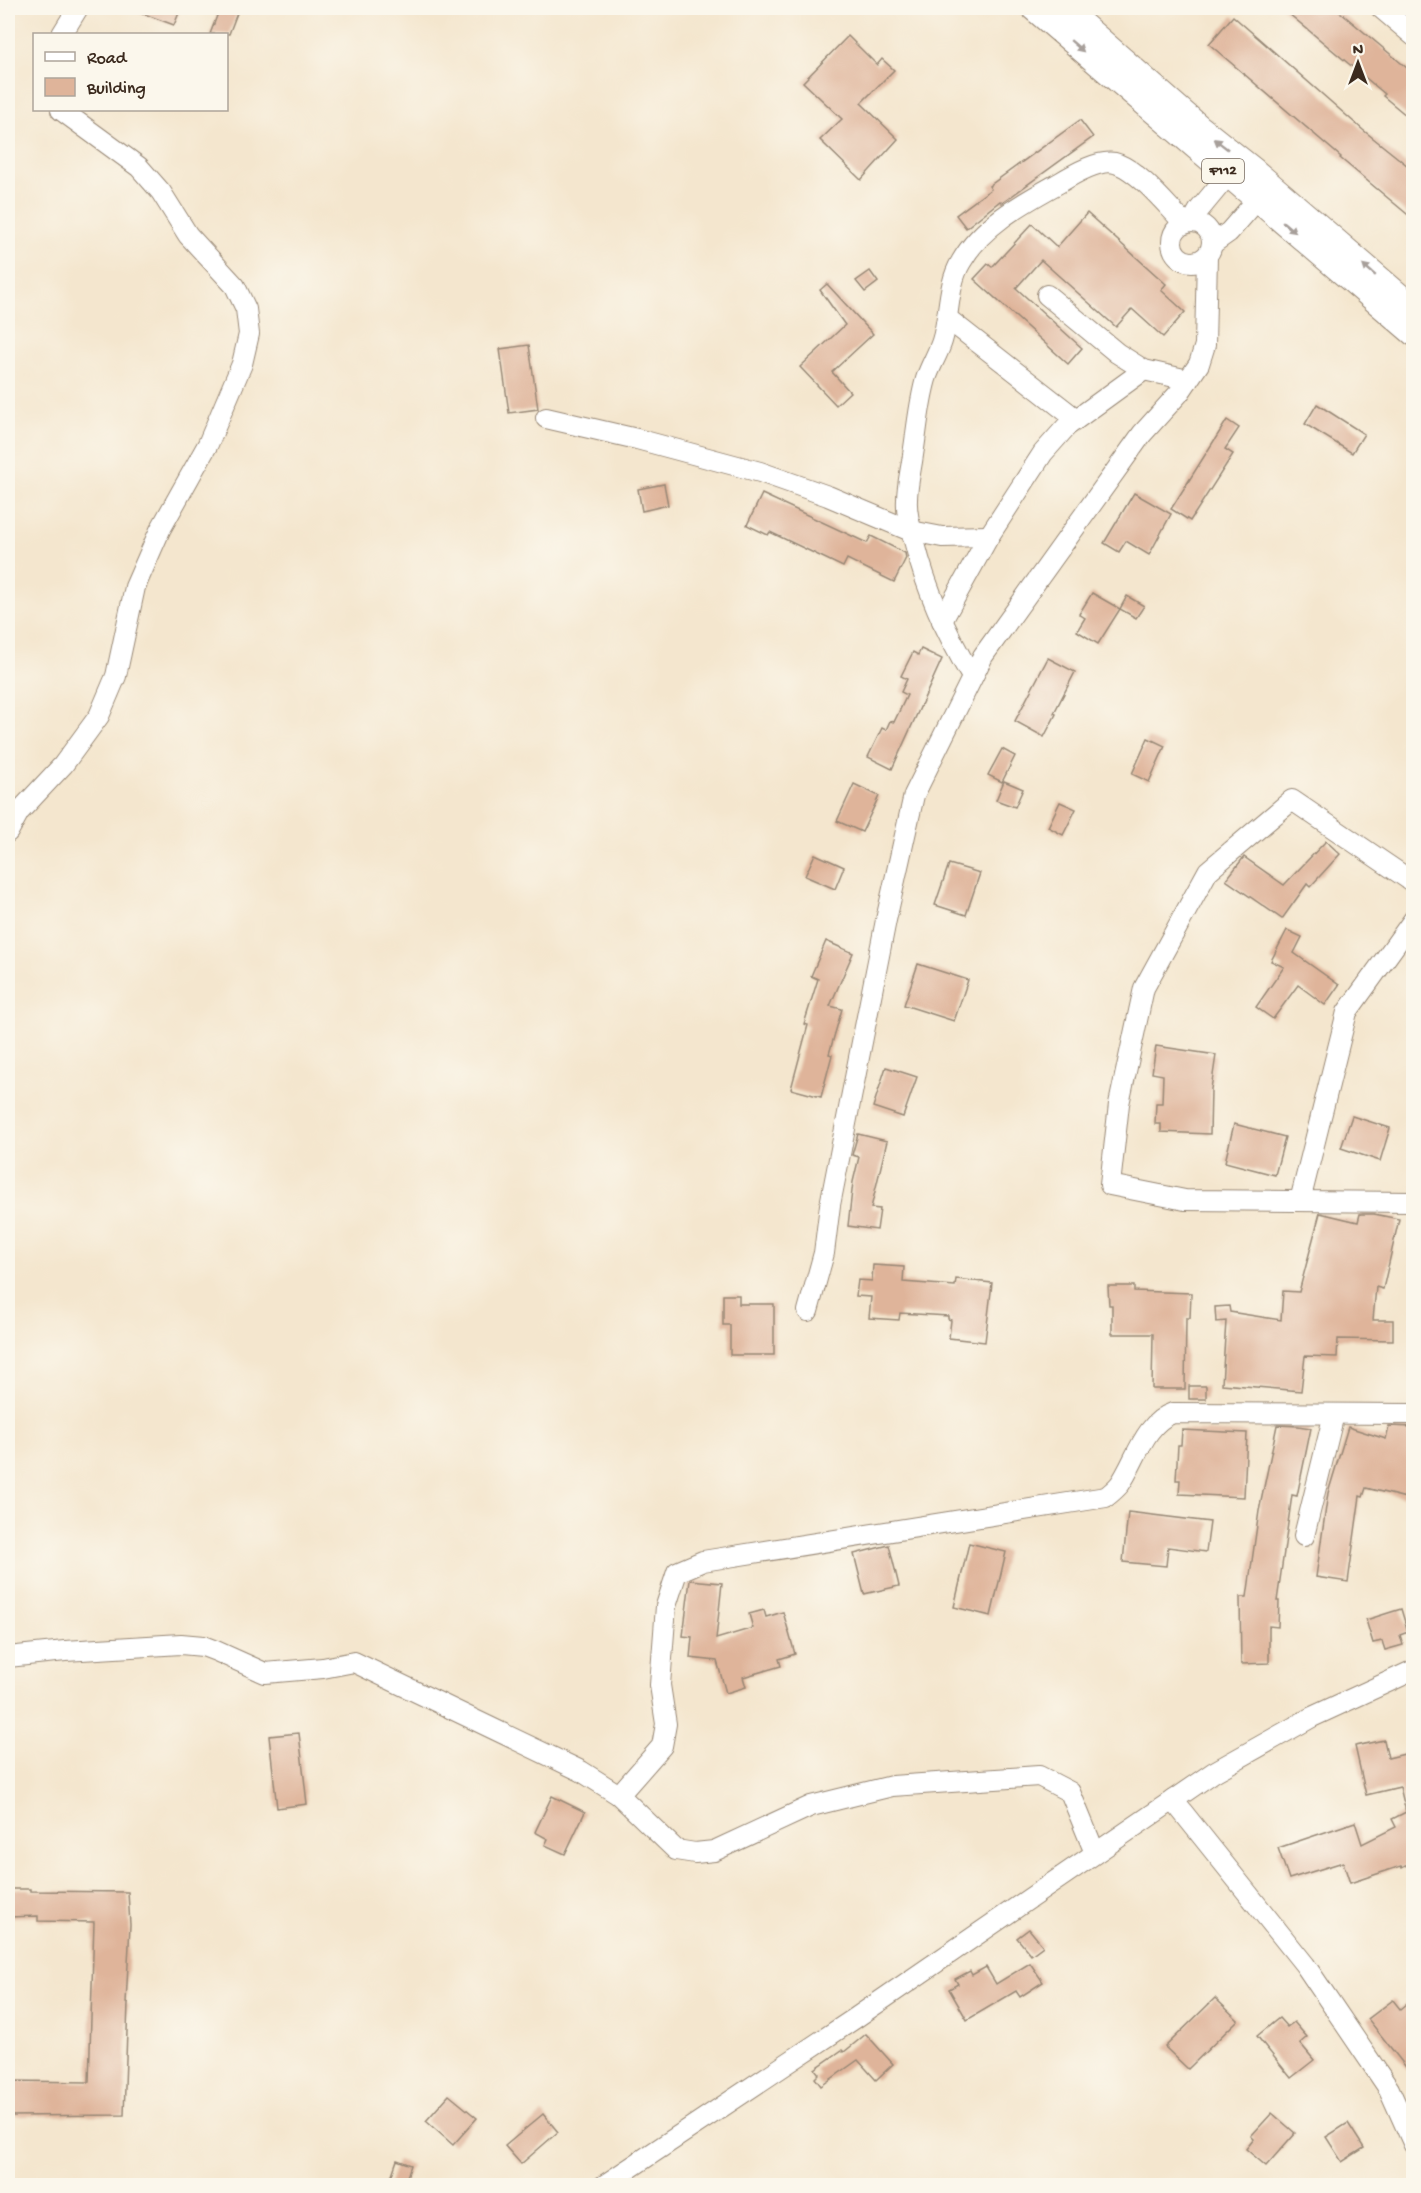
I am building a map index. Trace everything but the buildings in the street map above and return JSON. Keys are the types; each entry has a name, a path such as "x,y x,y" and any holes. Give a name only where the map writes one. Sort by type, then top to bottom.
{"main road":[{"name":"F112","path":"1033,8 1413,334"},
{"name":"F112","path":"1064,8 1413,308"}],"street":[{"path":"63,33 78,8"},
{"path":"1381,8 1413,36"},
{"path":"8,832 19,813 63,765 99,716 116,676 135,587 159,530 208,444 242,364 249,334 246,309 235,286 188,234 161,192 139,167 62,111"},
{"path":"808,1311 824,1253 830,1205 886,920 914,795 983,656 1142,434 1188,380 1199,364 1205,345 1209,231 1198,223 1189,223 1126,168 1115,162 1078,171 1029,200 991,227 970,249 960,263 953,280 948,319 942,342 927,377 921,401 907,500 911,531 923,575 942,621 972,677"},
{"path":"1255,171 1257,200 1229,232 1209,250 1202,260 1189,262 1177,256 1172,244 1175,231 1189,223 1228,175 1255,171"},
{"path":"1047,295 1117,353 1144,370 1188,380"},
{"path":"948,319 1076,419"},
{"path":"942,621 989,536 1043,453 1076,419 1144,370"},
{"path":"546,418 637,439 760,472 828,496 911,531 942,537 989,536"},
{"path":"1413,883 1292,800 1208,871 1144,988 1119,1104 1110,1185 1185,1200 1413,1202"},
{"path":"1300,1201 1347,1012 1413,919"},
{"path":"619,1795 662,1746 666,1724 660,1685 666,1606 677,1572 703,1561 1106,1497 1119,1485 1148,1434 1162,1417 1173,1413 1413,1414"},
{"path":"1304,1536 1334,1414"},
{"path":"8,1657 181,1644 203,1646 265,1673 323,1668 354,1662 581,1771 619,1795 676,1850 695,1853 714,1851 811,1806 892,1786 1039,1776 1070,1792 1095,1853"},
{"path":"603,2186 854,2019 1214,1772 1312,1717 1413,1670"},
{"path":"1173,1800 1305,1965 1389,2089 1413,2145"}]}
